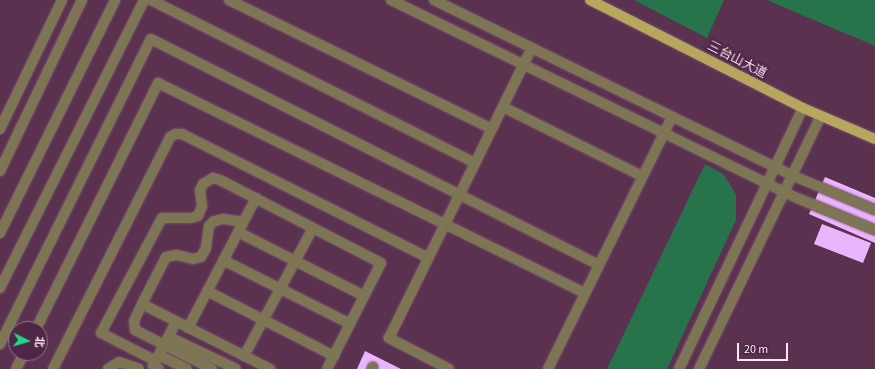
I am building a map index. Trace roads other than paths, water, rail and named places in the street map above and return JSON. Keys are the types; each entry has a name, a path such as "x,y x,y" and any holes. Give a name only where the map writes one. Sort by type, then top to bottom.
{"main road":[{"name":"三台山大道","path":"590,0 803,108 875,139"}],"lane":[{"path":"0,129 62,0"},
{"path":"0,171 82,0"},
{"path":"0,233 115,0"},
{"path":"0,288 144,0"},
{"path":"151,0 476,163"},
{"path":"229,0 492,129"},
{"path":"391,0 784,191 875,230"},
{"path":"434,0 776,168 875,210"},
{"path":"0,344 151,39 459,196 599,265"},
{"path":"449,369 389,338 532,48"},
{"path":"40,321 158,83 585,293"},
{"path":"503,107 642,176"},
{"path":"682,368 803,108"},
{"path":"699,369 791,175 821,116"},
{"path":"548,369 672,117"},
{"path":"53,369 170,137 176,134 182,134 429,258"},
{"path":"187,369 158,362 101,334 162,218 191,218 198,216 202,206 200,190 203,184 213,178 256,198 381,263 327,369"},
{"path":"188,328 256,198"},
{"path":"236,369 134,330 134,321 166,257 177,255 193,259 201,257 206,248 209,226 214,221 224,219 243,222"},
{"path":"244,356 313,228"},
{"path":"238,232 364,296"},
{"path":"223,260 350,324"},
{"path":"207,291 334,356"},
{"path":"142,304 270,369"},
{"path":"158,362 166,341 176,322"},
{"path":"166,341 212,369"},
{"path":"108,369 120,362 139,369"}]}
